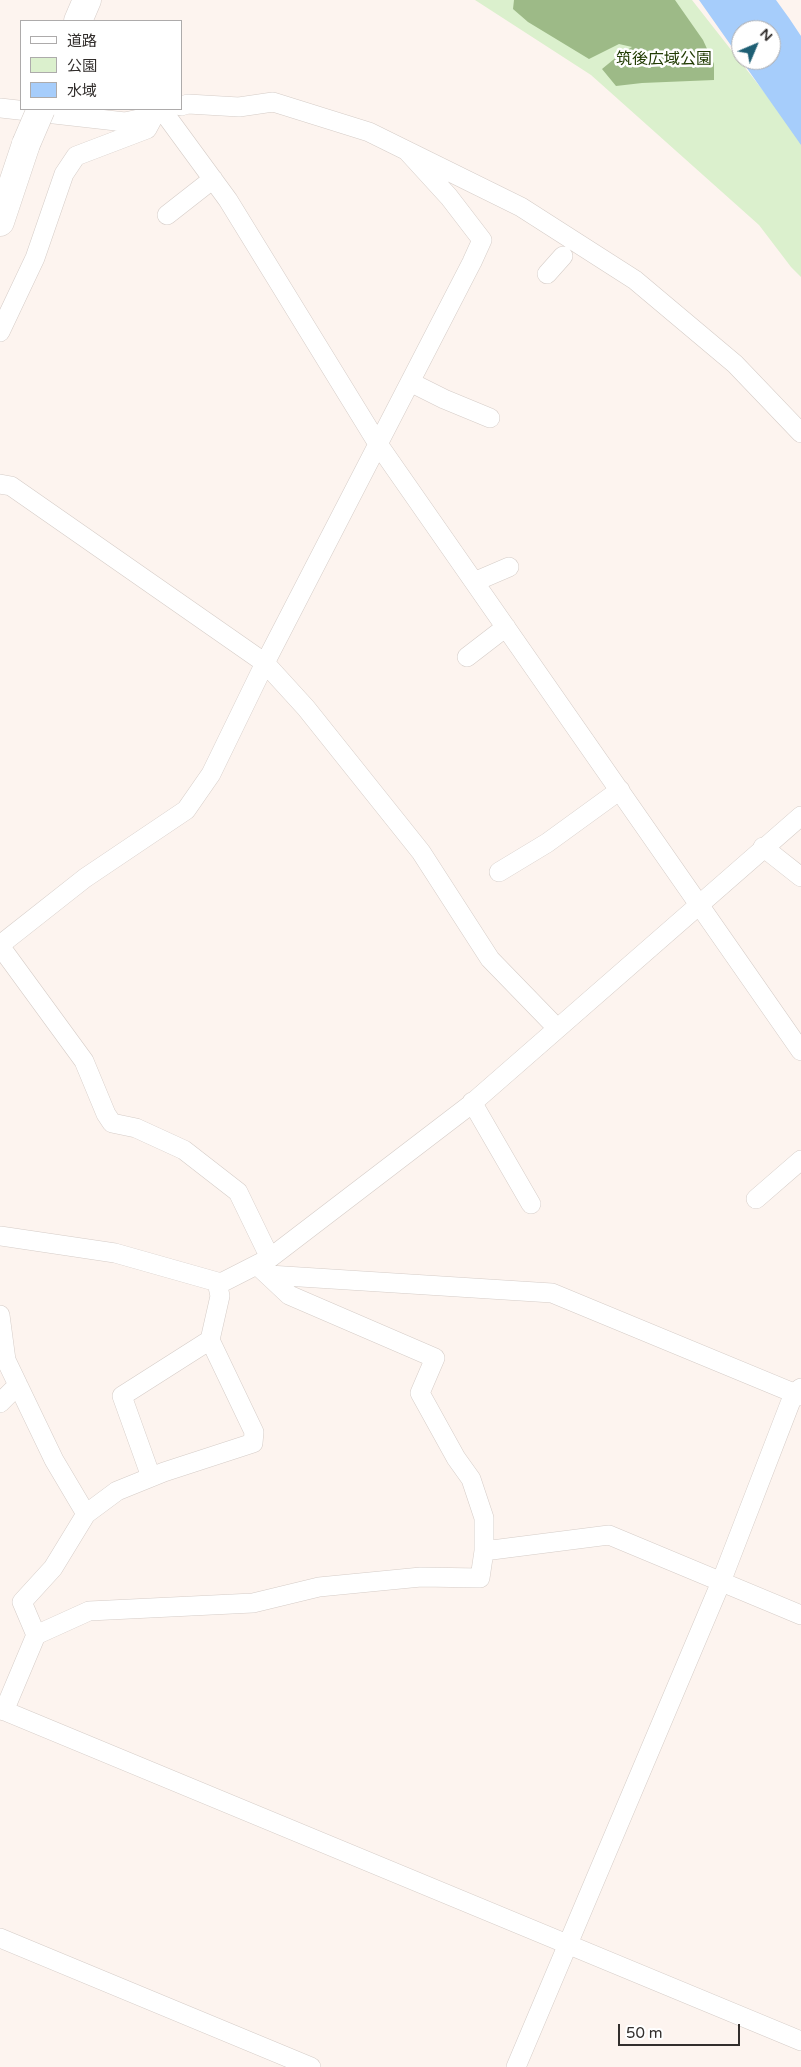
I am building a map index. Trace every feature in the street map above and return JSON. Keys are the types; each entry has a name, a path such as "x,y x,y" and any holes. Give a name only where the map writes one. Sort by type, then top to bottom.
{"highway":[{"path":"78,20 87,0"},
{"path":"0,222 26,144 41,110"}],"street":[{"path":"182,106 188,104 239,107 273,102 368,132 521,207 635,280 734,364 801,433"},
{"path":"0,108 125,122 169,111"},
{"path":"169,111 228,200 378,444 801,1051"},
{"path":"0,332 35,258 64,174 76,156 146,129 169,111"},
{"path":"407,151 450,197 482,240 265,662 211,774 186,810 85,878 0,945 84,1061 106,1114 112,1123 136,1128 184,1150 238,1192 265,1266 289,1295 435,1358 420,1393 456,1458 471,1479 484,1518 484,1551 480,1578 421,1577 319,1587 253,1603 89,1610 36,1635 2,1710 801,2041"},
{"path":"166,214 213,179"},
{"path":"547,274 563,256"},
{"path":"410,382 444,399 490,418"},
{"path":"0,484 11,486 265,662 306,708 421,852 490,959 557,1028"},
{"path":"474,582 509,567"},
{"path":"467,657 506,627"},
{"path":"499,872 547,844 620,790"},
{"path":"0,1236 115,1253 221,1283 265,1266 472,1102 801,816"},
{"path":"764,847 801,877"},
{"path":"472,1102 531,1204"},
{"path":"756,1198 801,1160"},
{"path":"265,1266 552,1293 799,1392 721,1582 516,2067"},
{"path":"36,1635 22,1602 53,1568 86,1514 117,1491 151,1477 253,1443 254,1432 210,1340 220,1296 217,1282"},
{"path":"0,1316 6,1360 54,1460 86,1514"},
{"path":"151,1477 122,1396 210,1340"},
{"path":"0,1403 18,1385"},
{"path":"484,1551 608,1535 801,1615"},
{"path":"0,1938 311,2067"}],"green space":[{"name":"筑後広域公園","path":"475,0 692,0 731,50 731,70 747,70 801,139 801,277 759,225 591,75"},
{"path":"514,0 675,0 703,40 714,64 714,80 616,86 602,69 632,47 619,44 589,59 528,22 513,9"}],"water":[{"path":"699,0 776,0 801,36 801,145 748,70 781,70 781,20 731,20 731,46"}]}
